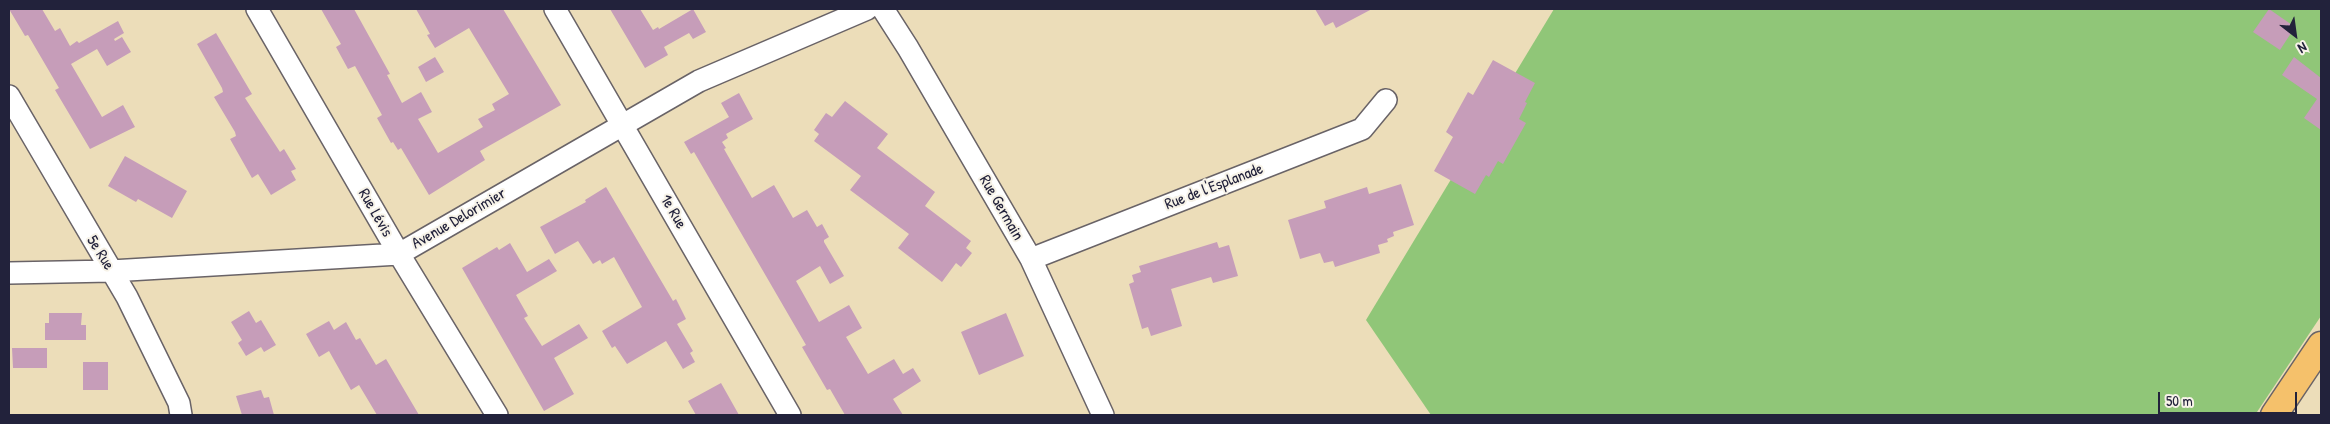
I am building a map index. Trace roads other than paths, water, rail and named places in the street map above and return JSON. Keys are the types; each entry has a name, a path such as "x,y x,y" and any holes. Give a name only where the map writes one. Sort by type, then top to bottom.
{"main road":[{"path":"2274,415 2321,345"}],"street":[{"name":"Rue Lévis","path":"257,9 399,254 497,415"},
{"name":"1e Rue","path":"555,9 790,415"},
{"name":"Avenue Delorimier","path":"9,273 111,271 399,254 699,81 867,9"},
{"name":"Rue Germain","path":"883,9 913,56 1030,259 1102,415"},
{"name":"5e Rue","path":"9,96 111,271 179,403 181,415"},
{"name":"Rue de l'Esplanade","path":"1030,259 1362,129 1386,100"}]}
